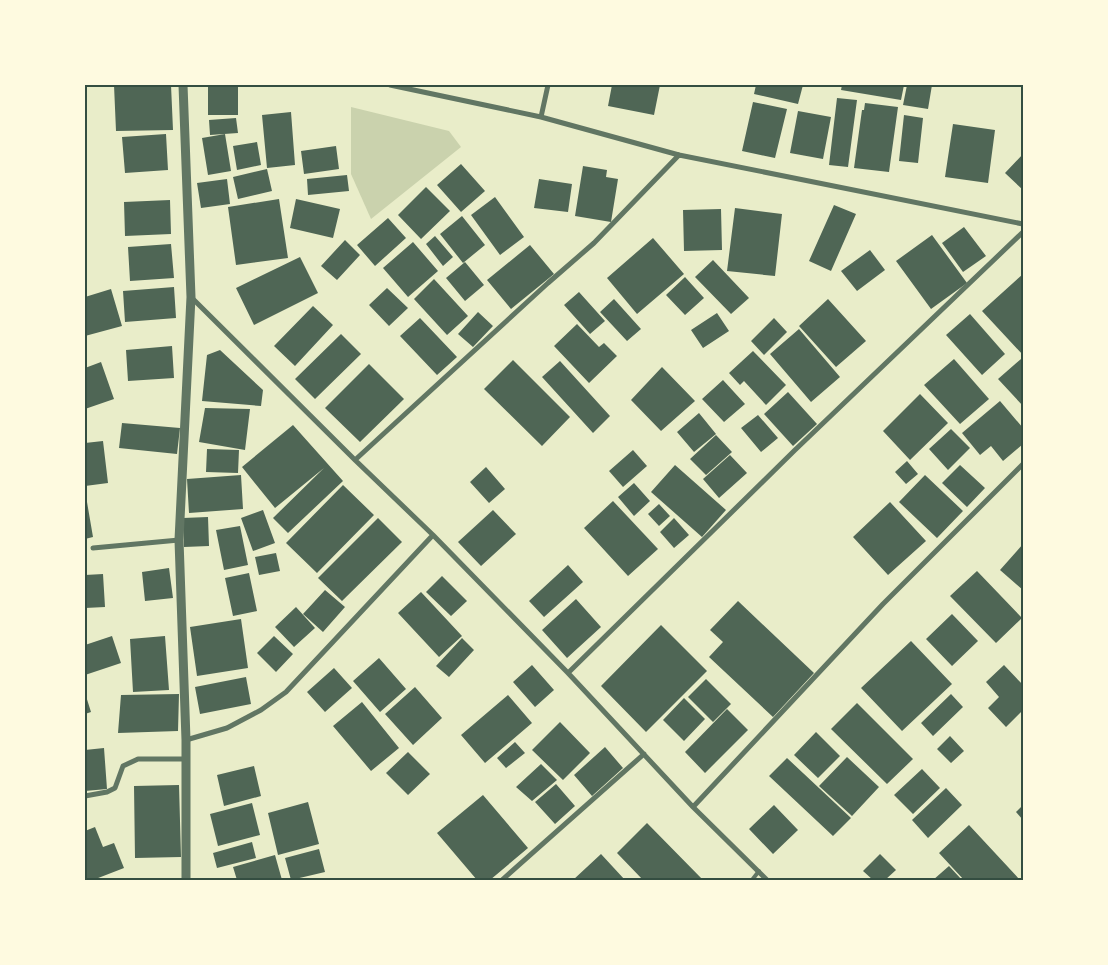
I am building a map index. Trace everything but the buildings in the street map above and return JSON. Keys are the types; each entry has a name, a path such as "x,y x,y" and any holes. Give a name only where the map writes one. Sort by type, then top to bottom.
{"street":[{"path":"183,85 192,297 179,540 186,740 186,880"},
{"path":"390,85 542,117 679,154 1023,224"},
{"path":"542,117 548,85"},
{"path":"355,460 594,243 679,154"},
{"path":"568,674 794,450 1023,232"},
{"path":"192,297 433,536 568,674 693,807 767,880"},
{"path":"693,807 883,604 1023,464"},
{"path":"186,740 227,728 261,710 286,692 433,536"},
{"path":"93,548 179,540"},
{"path":"502,880 644,754"},
{"path":"85,796 107,792 115,788 123,766 138,759 185,759"}],"lane":[{"path":"752,880 759,871"}],"green space":[{"path":"351,107 449,131 461,147 371,219 351,174"}]}
